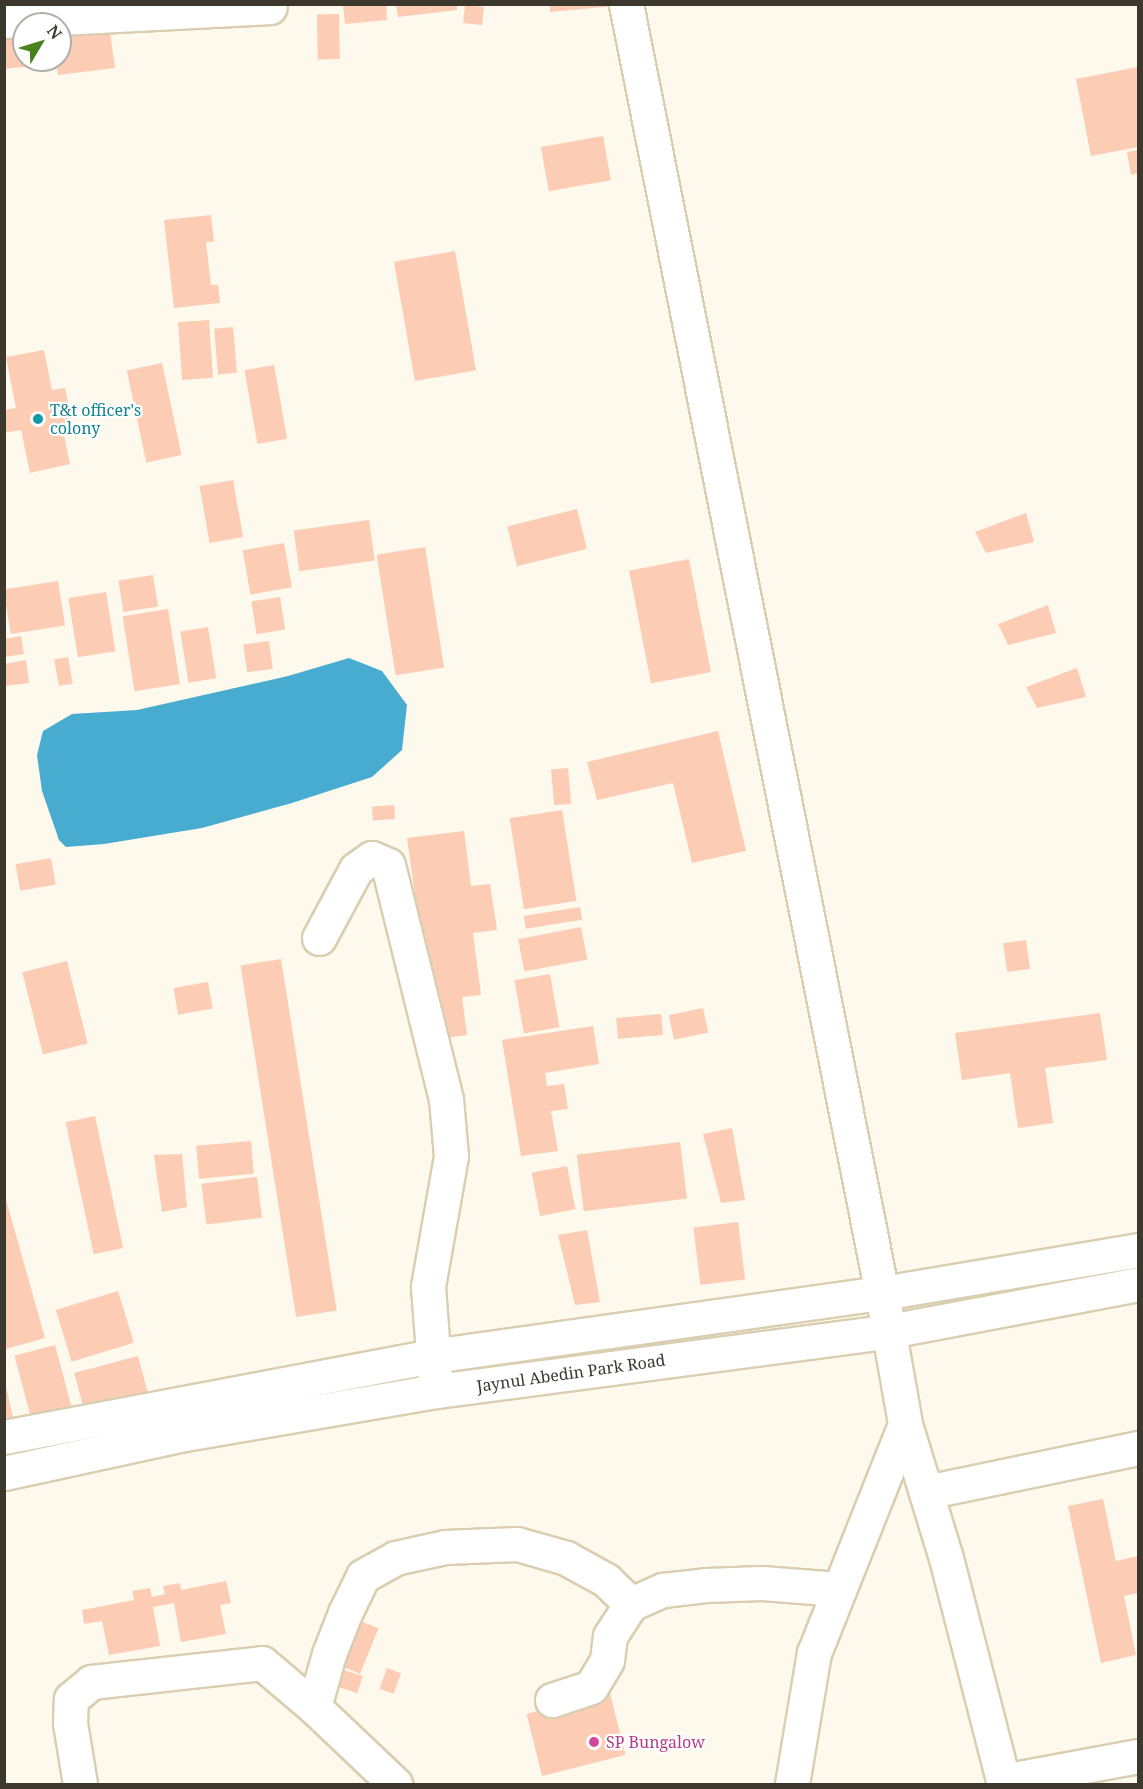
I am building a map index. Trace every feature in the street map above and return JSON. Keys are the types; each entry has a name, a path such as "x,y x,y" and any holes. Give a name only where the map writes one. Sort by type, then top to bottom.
{"street":[{"path":"626,4 890,1331 905,1424 946,1557 1003,1783 1138,1756"},
{"path":"4,21 270,8"},
{"path":"319,938 356,869 372,858 388,865 446,1099 451,1156 428,1287 436,1391"},
{"path":"4,1437 432,1356 882,1293 1138,1250"},
{"name":"Jaynul Abedin Park Road","path":"4,1473 185,1434 436,1391 890,1331 1138,1284"},
{"path":"792,1785 814,1653 905,1424"},
{"path":"926,1492 1138,1448"},
{"path":"314,1707 329,1654 363,1576 395,1558 445,1547 517,1544 566,1558 606,1580 631,1604"},
{"path":"552,1700 591,1687 607,1660 610,1636 631,1604 663,1590 706,1585 762,1583 839,1589"},
{"path":"80,1785 70,1724 71,1699 90,1682 262,1663 314,1707 395,1785"}],"water":[{"path":"349,658 382,671 407,705 402,750 372,777 292,803 202,828 104,844 66,847 59,840 42,791 37,755 43,731 72,714 137,710 288,676"}],"building":[{"path":"343,4 386,4 387,20 345,24"},
{"path":"396,4 457,4 457,10 398,17"},
{"path":"550,4 615,4 615,6 550,12"},
{"path":"465,5 484,7 482,25 463,23"},
{"path":"317,14 339,14 340,59 318,59"},
{"path":"110,32 115,68 58,75 58,72 72,72 72,37"},
{"path":"12,37 12,68 4,69 4,38"},
{"path":"1138,67 1138,147 1091,156 1076,79"},
{"path":"603,136 611,180 549,191 541,147"},
{"path":"1138,150 1138,173 1131,175 1127,152"},
{"path":"211,215 214,242 206,242 211,285 218,285 220,303 174,308 164,220"},
{"path":"455,251 476,370 415,381 394,262"},
{"path":"209,320 213,378 182,380 178,322"},
{"path":"233,327 237,373 218,374 214,329"},
{"name":"T&t officer's colony","path":"44,350 52,390 65,388 73,428 63,430 70,464 30,473 21,430 4,433 4,410 16,408 6,357"},
{"path":"162,363 182,455 146,462 127,370"},
{"path":"274,365 287,439 257,444 244,370"},
{"path":"233,480 243,537 210,543 200,486"},
{"path":"577,509 587,549 517,566 507,526"},
{"path":"1026,513 1034,542 986,553 975,532"},
{"path":"369,520 375,561 299,571 294,531"},
{"path":"284,543 292,587 250,595 243,550"},
{"path":"425,547 444,667 396,675 377,555"},
{"path":"689,559 711,672 651,684 629,571"},
{"path":"153,575 158,607 123,612 118,580"},
{"path":"58,581 65,625 11,634 4,590"},
{"path":"106,592 115,651 78,657 68,598"},
{"path":"280,597 285,630 257,634 251,602"},
{"path":"1048,605 1056,633 1008,645 998,624"},
{"path":"168,609 180,684 134,691 123,616"},
{"path":"208,627 216,678 188,683 180,631"},
{"path":"21,636 24,654 4,657 4,639"},
{"path":"269,641 273,669 247,672 243,645"},
{"path":"68,657 73,684 59,686 54,659"},
{"path":"26,660 29,683 5,686 5,664"},
{"path":"1077,668 1086,697 1037,708 1026,687"},
{"path":"718,731 746,851 692,863 673,783 597,800 587,762"},
{"path":"568,768 571,804 554,805 551,769"},
{"path":"394,805 395,819 373,821 372,807"},
{"path":"562,810 576,901 524,909 510,818"},
{"path":"464,831 471,886 490,884 497,930 473,933 481,995 462,997 467,1035 443,1038 430,1002 407,838"},
{"path":"51,858 56,885 20,891 16,864"},
{"path":"580,907 582,920 526,929 524,916"},
{"path":"581,927 587,959 524,972 518,939"},
{"path":"1026,940 1030,969 1007,972 1003,943"},
{"path":"281,959 337,1311 296,1317 241,965"},
{"path":"67,961 88,1043 43,1055 22,972"},
{"path":"550,974 559,1027 524,1033 515,980"},
{"path":"208,982 213,1009 178,1015 174,988"},
{"path":"703,1008 708,1032 674,1040 669,1015"},
{"path":"1100,1013 1107,1060 1045,1068 1053,1123 1018,1128 1010,1073 962,1080 955,1033"},
{"path":"661,1014 663,1035 618,1039 616,1018"},
{"path":"593,1026 599,1064 545,1073 547,1086 564,1084 568,1109 551,1111 558,1151 521,1156 502,1040"},
{"path":"95,1116 123,1248 94,1254 66,1122"},
{"path":"732,1128 745,1200 721,1203 703,1134"},
{"path":"251,1141 254,1174 199,1179 196,1146"},
{"path":"680,1142 687,1199 584,1211 577,1155"},
{"path":"182,1154 187,1207 162,1212 154,1155"},
{"path":"567,1166 575,1209 540,1216 532,1173"},
{"path":"257,1177 262,1218 206,1225 201,1184"},
{"path":"5,1196 45,1338 6,1349 4,1345"},
{"path":"738,1222 745,1280 700,1285 693,1227"},
{"path":"587,1230 600,1302 575,1305 558,1235"},
{"path":"118,1291 134,1343 72,1362 56,1310"},
{"path":"55,1345 72,1410 32,1421 14,1356"},
{"path":"138,1356 149,1397 85,1414 74,1373"},
{"path":"4,1378 13,1417 4,1418"},
{"path":"1103,1499 1116,1561 1138,1556 1138,1593 1124,1596 1136,1655 1101,1663 1068,1506"},
{"path":"226,1581 231,1603 220,1605 226,1634 181,1642 174,1603 153,1607 160,1646 109,1655 102,1621 84,1624 82,1610 134,1600 132,1591 150,1588 152,1597 165,1594 163,1586 180,1583 181,1590"},
{"path":"358,1620 378,1628 360,1674 340,1665"},
{"path":"387,1668 401,1673 394,1694 379,1689"},
{"path":"341,1669 363,1676 357,1693 335,1686"},
{"path":"610,1693 625,1755 542,1776 527,1714"}],"place":[{"name":"T&t officer's colony","path":"38,419"},
{"name":"SP Bungalow","path":"594,1742"}]}
